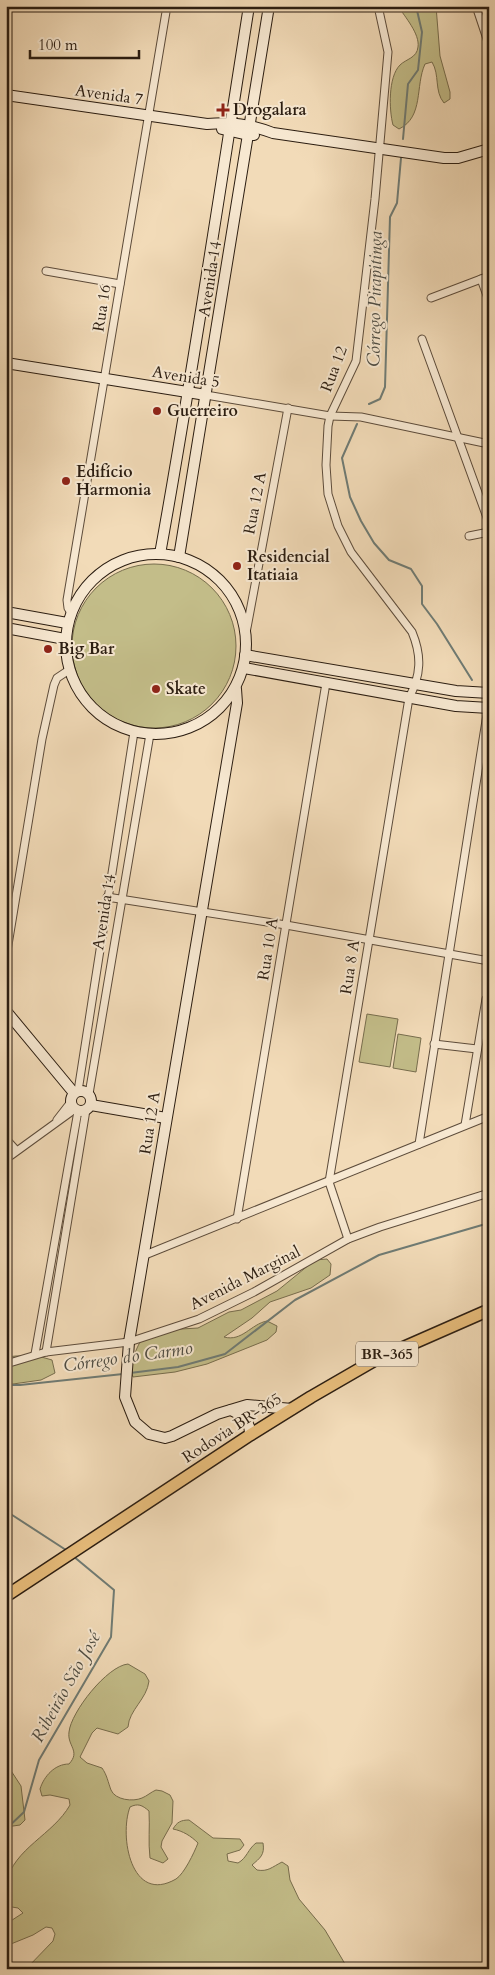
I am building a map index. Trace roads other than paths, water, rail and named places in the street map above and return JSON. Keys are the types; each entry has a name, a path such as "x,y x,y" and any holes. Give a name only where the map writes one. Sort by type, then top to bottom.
{"main road":[{"name":"Avenida 14","path":"160,554 189,392 249,6"},
{"name":"Avenida 14","path":"179,557 269,6"},
{"name":"Avenida 7","path":"6,95 229,127 250,125 273,133 444,158 458,158 489,149"},
{"path":"233,106 243,116 252,109"},
{"name":"Avenida 7","path":"229,127 248,135 273,133"},
{"path":"226,145 237,141 246,148"},
{"path":"211,252 219,259 229,257"},
{"path":"208,270 218,266 226,273"},
{"name":"Avenida 5","path":"6,363 206,395"},
{"path":"160,554 179,557 202,568 224,585 238,607 246,633 246,656 244,668 236,689 220,708 201,722 176,732 150,734 134,732 106,719 83,698 69,670 65,639 69,618 77,600 92,580 112,565 135,556 160,554"},
{"path":"6,612 69,618"},
{"path":"6,628 65,639"},
{"path":"246,656 364,674 456,691 489,693"},
{"path":"244,668 456,706 489,708"},
{"name":"Rua 12 A","path":"236,689 237,703 130,1342 125,1397 130,1414 141,1428 149,1434 165,1438 217,1414 247,1405 292,1409"},
{"path":"6,1011 79,1103 166,1118"},
{"name":"Avenida 14","path":"79,1103 92,1098 89,1094"},
{"name":"Rodovia BR-365","path":"6,1596 250,1435 374,1360 489,1310"},
{"path":"231,1410 245,1418 250,1426 250,1435"}],"street":[{"name":"Rua 16","path":"69,618 68,600 167,6"},
{"name":"Rua 12","path":"378,6 388,52 375,199 358,348 352,370 330,416 326,465 331,509 351,552 412,632 417,644 420,668 408,698"},
{"path":"476,6 489,45"},
{"path":"46,271 120,284"},
{"path":"431,298 489,276"},
{"path":"481,279 489,301"},
{"path":"422,339 489,523"},
{"name":"Avenida 5","path":"206,395 330,416 361,417 489,444"},
{"name":"Rua 12 A","path":"246,633 288,408"},
{"path":"469,536 489,532"},
{"path":"6,956 42,739 56,678 69,670"},
{"name":"Rua 10 A","path":"237,1219 326,683"},
{"name":"Rua 8 A","path":"348,1239 329,1182 408,698"},
{"path":"418,1144 448,953 487,730 489,708"},
{"name":"Avenida 14","path":"46,1352 107,897 134,732"},
{"name":"Avenida 14","path":"89,1094 150,734"},
{"path":"107,897 286,925 489,961"},
{"path":"465,1125 486,999"},
{"path":"434,1044 477,1049"},
{"path":"6,1159 79,1103"},
{"name":"Avenida 14","path":"35,1354 79,1103"},
{"path":"145,1255 489,1116"},
{"path":"6,1139 16,1150"},
{"name":"Avenida Marginal","path":"6,1364 46,1352 130,1342 199,1319 254,1292 348,1239 380,1226 489,1193"}],"waterway":[{"name":"Córrego Pirapitinga","path":"403,139 408,84 418,70 422,32 416,6"},
{"name":"Córrego Pirapitinga","path":"369,404 380,399 385,387 390,217 397,203 401,158"},
{"name":"Córrego Pirapitinga","path":"357,424 342,458 350,497 374,543 389,560 411,569 422,586 422,604 437,624 472,680"},
{"name":"Córrego do Carmo","path":"130,1373 178,1367 225,1354 295,1300 379,1255 489,1223"},
{"name":"Córrego do Carmo","path":"6,1385 123,1374"},
{"name":"Ribeirão São José","path":"6,1511 66,1550"},
{"name":"Ribeirão São José","path":"6,1829 24,1812 39,1760 111,1637 114,1590 73,1556"}],"place":[{"name":"Drogalara","path":"223,110"},
{"name":"Guerreiro","path":"157,411"},
{"name":"Edifício Harmonia","path":"66,481"},
{"name":"Residencial Itatiaia","path":"237,566"},
{"name":"Big Bar","path":"48,649"},
{"name":"Skate","path":"156,689"}]}
